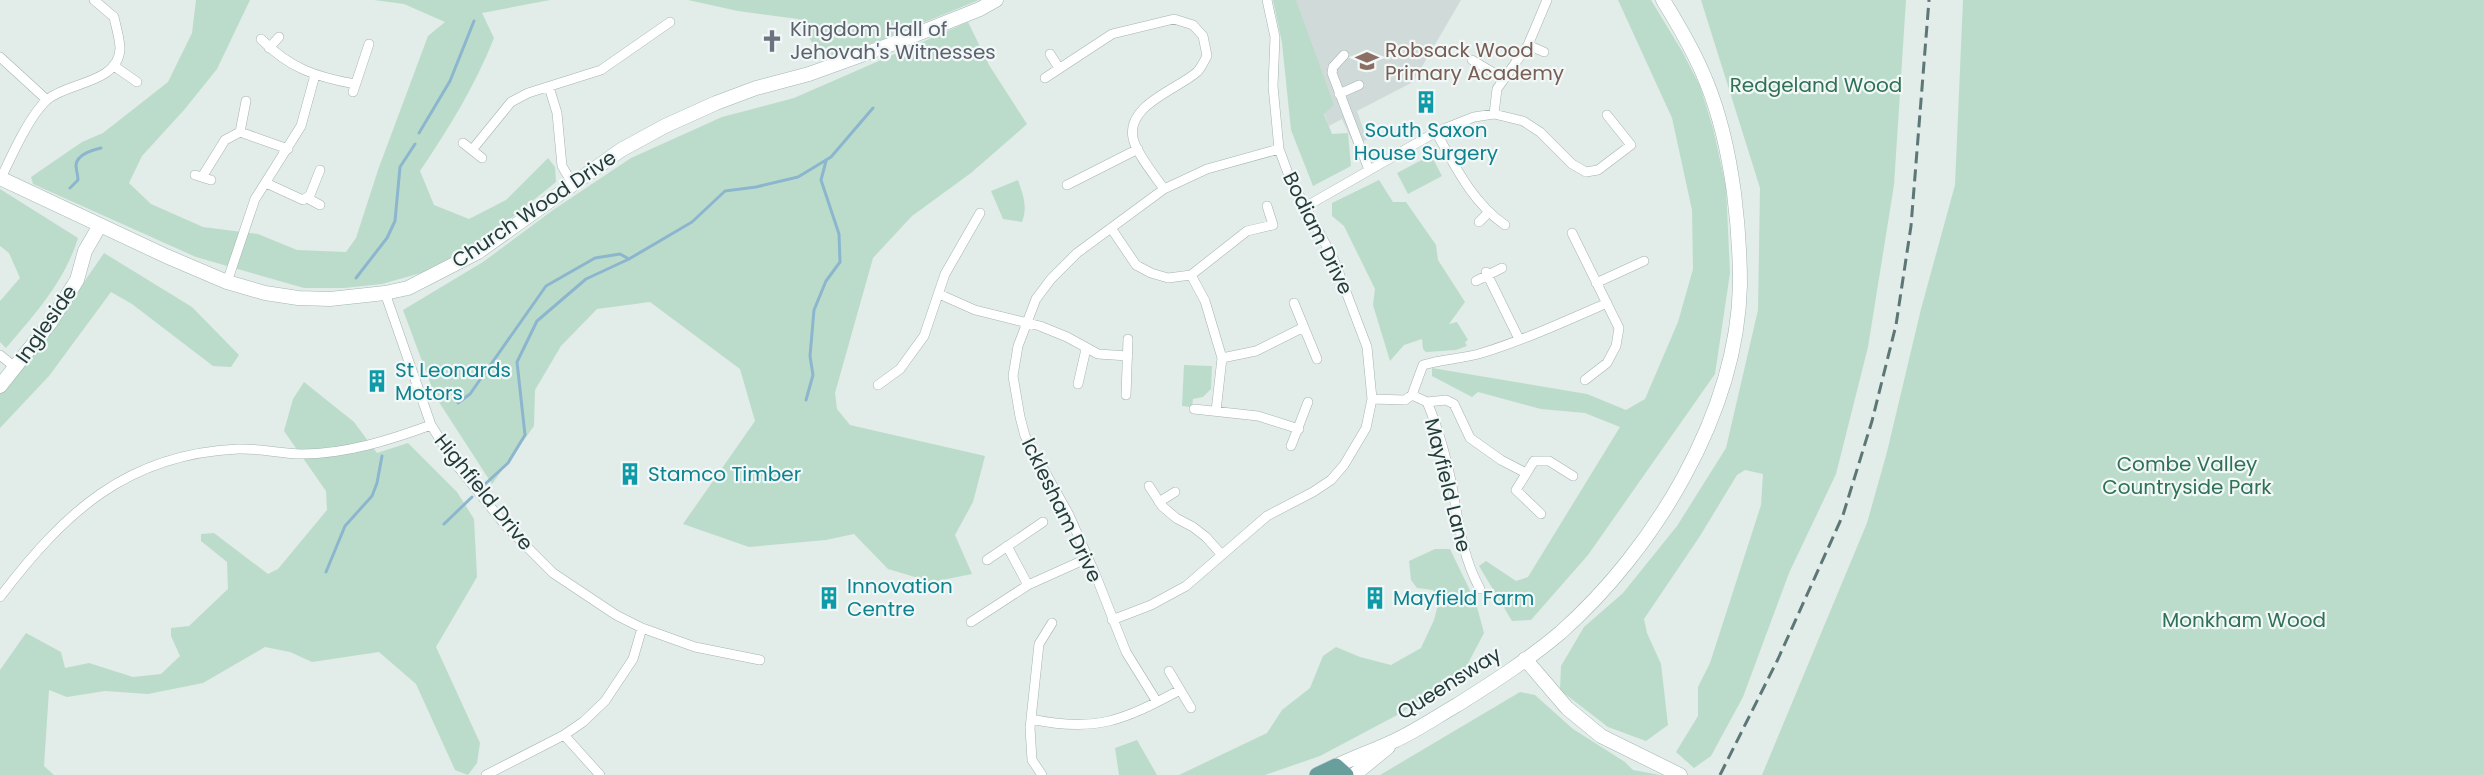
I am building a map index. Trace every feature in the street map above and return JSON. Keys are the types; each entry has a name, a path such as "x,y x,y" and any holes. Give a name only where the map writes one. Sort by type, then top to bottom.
{"main road":[{"name":"Queensway","path":"1317,775 1340,772"}],"street":[{"path":"1,178 23,134 47,100 104,74 114,66 120,49 114,17 94,0"},
{"name":"Church Wood Drive","path":"1,178 227,282 266,293 298,298 330,299 385,293 408,288 478,252 621,150 716,103 892,44 980,9 996,0"},
{"name":"Bodiam Drive","path":"1112,620 1151,605 1186,586 1267,516 1313,492 1330,480 1344,465 1366,428 1372,399 1371,373 1364,338 1334,260 1289,176 1279,149 1273,86 1275,37 1267,0"},
{"path":"1494,114 1497,89 1528,45 1547,0"},
{"name":"Queensway","path":"1340,772 1481,689 1561,631 1598,596 1628,562 1676,492 1697,451 1717,399 1730,352 1740,286 1736,208 1721,126 1706,81 1663,0"},
{"path":"114,17 125,12"},
{"path":"1045,78 1112,34 1174,19 1193,25 1203,36 1207,56 1198,71 1142,109 1132,124 1133,138 1164,189"},
{"path":"472,150 511,102 528,93 602,70 664,23"},
{"path":"269,48 279,37"},
{"path":"261,39 282,59 315,75 354,88 369,44"},
{"path":"1528,45 1544,52"},
{"path":"1050,54 1059,68"},
{"path":"1344,55 1333,67 1332,73 1370,170"},
{"path":"0,57 47,100"},
{"path":"1472,60 1504,79"},
{"path":"114,66 137,82"},
{"path":"227,282 255,200 302,126 315,75"},
{"path":"1339,94 1359,85"},
{"path":"549,87 557,113 562,166 572,183"},
{"path":"240,132 246,101"},
{"path":"1305,207 1436,132 1474,117 1494,114 1523,121 1540,132 1572,164 1586,172 1598,170 1631,145 1607,115"},
{"path":"202,178 225,140 240,132 288,149"},
{"path":"1436,132 1460,176 1488,213 1505,225"},
{"path":"463,143 482,158"},
{"path":"1067,185 1138,148"},
{"name":"Icklesham Drive","path":"1157,702 1126,652 1069,515 1032,451 1020,417 1013,376 1018,346 1036,299 1051,279 1077,252 1164,189 1207,169 1279,149"},
{"path":"307,198 320,170"},
{"path":"266,183 294,198 307,198 320,205"},
{"path":"1111,228 1136,265 1168,278 1191,275 1247,231 1277,224 1267,206"},
{"path":"878,385 900,369 924,336 945,274 980,213"},
{"path":"1479,222 1488,213"},
{"name":"Ingleside","path":"0,386 50,323 77,280 85,251 100,225"},
{"path":"1572,234 1619,328 1616,346 1607,363 1586,380"},
{"path":"1596,283 1644,261"},
{"path":"1476,281 1487,273 1502,268"},
{"path":"1487,273 1519,339"},
{"path":"1191,275 1205,302 1222,358 1216,411"},
{"name":"Highfield Drive","path":"385,293 431,425 455,463 506,526 553,573 616,615 642,628 695,647 760,660"},
{"path":"939,294 975,310 1027,323 1067,337 1098,354 1128,356"},
{"path":"1294,303 1317,359"},
{"path":"1412,395 1423,365 1437,361 1462,359 1519,339 1607,303"},
{"path":"1222,358 1256,351 1304,327"},
{"path":"1126,394 1128,339"},
{"path":"1078,384 1086,349"},
{"path":"0,355 16,368"},
{"name":"Mayfield Lane","path":"1372,399 1405,400 1412,395 1427,402 1444,451 1458,527 1469,569 1480,589"},
{"path":"1427,402 1446,400 1454,404 1470,438 1501,460 1526,473"},
{"path":"1291,446 1308,402"},
{"path":"1194,409 1258,416 1299,429"},
{"path":"0,597 17,573 54,531 75,512 95,497 143,470 170,460 239,449 303,454 331,451 393,439 431,425"},
{"path":"1541,514 1515,490 1534,461 1549,461 1573,476"},
{"path":"1149,486 1159,502 1176,518 1206,537 1221,554"},
{"path":"1159,502 1175,492"},
{"path":"987,560 1039,524 1029,518"},
{"path":"1007,546 1028,585"},
{"path":"970,622 1028,585 1088,558"},
{"path":"1042,775 1032,760 1031,719 1039,644 1052,623"},
{"path":"486,775 564,735 583,722 605,701 633,659 642,628"},
{"path":"1525,659 1567,708 1601,736 1680,775"},
{"path":"1169,671 1191,708"},
{"path":"1031,719 1081,726 1117,720 1180,690"},
{"path":"564,735 600,775"},
{"name":"Queensway","path":"1354,775 1394,742"}],"shaded area":[{"name":"Robsack Wood Primary Academy","path":"1290,0 1461,0 1413,82 1357,111 1367,140 1354,145 1342,119 1329,126 1311,77"}],"green space":[{"path":"196,0 250,0 217,69 142,156 129,183 151,204 203,227 258,234 297,250 346,252 356,238 378,170 428,36 445,22 404,4 374,0 550,0 482,13 494,38 461,106 420,171 434,205 469,219 506,200 548,158 555,167 556,182 488,237 435,269 382,284 344,288 304,288 196,257 33,184 31,177 82,142 103,133 168,82 192,33"},
{"path":"688,0 979,0 881,40 831,57 814,46 798,19 738,11"},
{"path":"1273,0 1296,0 1334,105 1324,114 1332,134 1348,133 1351,166 1313,186 1291,130 1282,43"},
{"path":"1618,0 1651,0 1700,86 1713,128 1726,187 1730,273 1715,374 1588,555 1531,620 1512,621 1479,566 1486,561 1516,581 1528,577 1620,427 1585,413 1541,409 1478,392 1472,397 1432,376 1432,368 1587,394 1626,410 1645,399 1678,322 1693,269 1692,210 1672,118"},
{"name":"Redgeland Wood","path":"1701,0 1906,0 1894,185 1868,347 1836,474 1789,573 1743,697 1711,756 1694,768 1676,752 1698,716 1698,687 1710,663 1761,505 1763,474 1745,470 1737,475 1700,536 1644,619 1647,633 1661,664 1668,725 1646,741 1608,727 1560,690 1561,666 1584,627 1623,593 1677,526 1726,448 1758,310 1760,188"},
{"name":"Combe Valley Countryside Park","path":"1963,0 2484,0 2484,775 1762,775 1867,523 1887,452 1921,309 1955,185"},
{"path":"968,22 989,65 1027,124 971,173 912,216 873,258 835,393 837,409 850,425 985,456 973,502 955,535 972,574 932,582 888,569 854,534 826,540 749,547 683,524 755,421 740,369 650,302 597,309 561,346 535,390 534,426 492,484 435,396 403,310 483,262 553,210 631,158 722,117 794,98"},
{"path":"1431,155 1442,176 1408,194 1397,173"},
{"path":"1018,180 1025,206 1022,222 1003,219 991,191"},
{"path":"1379,180 1393,202 1406,202 1436,245 1438,260 1465,302 1449,324 1457,322 1468,340 1465,342 1467,346 1456,350 1426,352 1423,349 1422,339 1404,345 1390,361 1373,305 1375,289 1344,226 1332,216 1332,203"},
{"path":"0,189 78,238 57,283 6,348 0,342 0,301 20,278 9,253 0,246"},
{"path":"104,253 192,307 239,355 231,367 213,366 132,304 111,292 49,376 0,428 0,392 47,336"},
{"path":"1184,365 1212,366 1211,389 1203,397 1193,399 1192,407 1182,406"},
{"path":"304,382 354,422 377,453 408,443 457,492 474,519 477,577 436,647 480,743 477,763 468,775 455,770 416,684 379,652 312,662 290,652 265,647 203,683 148,694 105,691 67,697 49,690 44,766 54,775 0,775 0,670 26,633 61,652 65,668 89,663 133,677 161,674 180,656 171,636 171,628 189,626 228,589 227,562 201,541 201,534 214,533 268,574 278,569 327,510 326,491 284,431 293,399"},
{"path":"1435,549 1450,549 1476,603 1484,633 1465,669 1401,713 1320,756 1265,775 1179,775 1267,733 1282,710 1310,688 1323,656 1336,647 1360,657 1391,665 1421,648 1434,620 1439,601 1433,590 1417,588 1411,580 1409,561"},
{"path":"1520,692 1535,695 1573,729 1625,762 1633,770 1660,775 1380,775"},
{"path":"1137,740 1157,775 1119,775 1115,748"}],"waterway":[{"path":"419,133 450,81 474,21"},
{"path":"484,485 508,463 525,435 517,362 537,321 586,279 629,259 692,222 725,191 756,187 798,177 831,157 873,108"},
{"path":"356,278 387,238 395,221 400,167 415,144"},
{"path":"70,188 78,180 76,165 79,158 101,148"},
{"path":"806,400 813,375 810,356 814,310 826,281 840,262 839,234 821,180 826,161"},
{"path":"458,403 470,394 546,286 595,258 620,254 629,259"},
{"path":"326,572 345,526 372,496 382,456"},
{"path":"444,524 472,497"}],"railway":[{"path":"1720,775 1778,659 1843,515 1872,421 1896,325 1911,226 1929,0"}],"place":[{"name":"Kingdom Hall of Jehovah's Witnesses","path":"772,41"},
{"name":"Robsack Wood Primary Academy","path":"1367,61"},
{"name":"South Saxon House Surgery","path":"1426,102"},
{"name":"St Leonards Motors","path":"377,381"},
{"name":"Stamco Timber","path":"630,474"},
{"name":"Innovation Centre","path":"829,598"},
{"name":"Mayfield Farm","path":"1375,598"}],"park label":[{"name":"Monkham Wood","path":"2244,620"}]}
